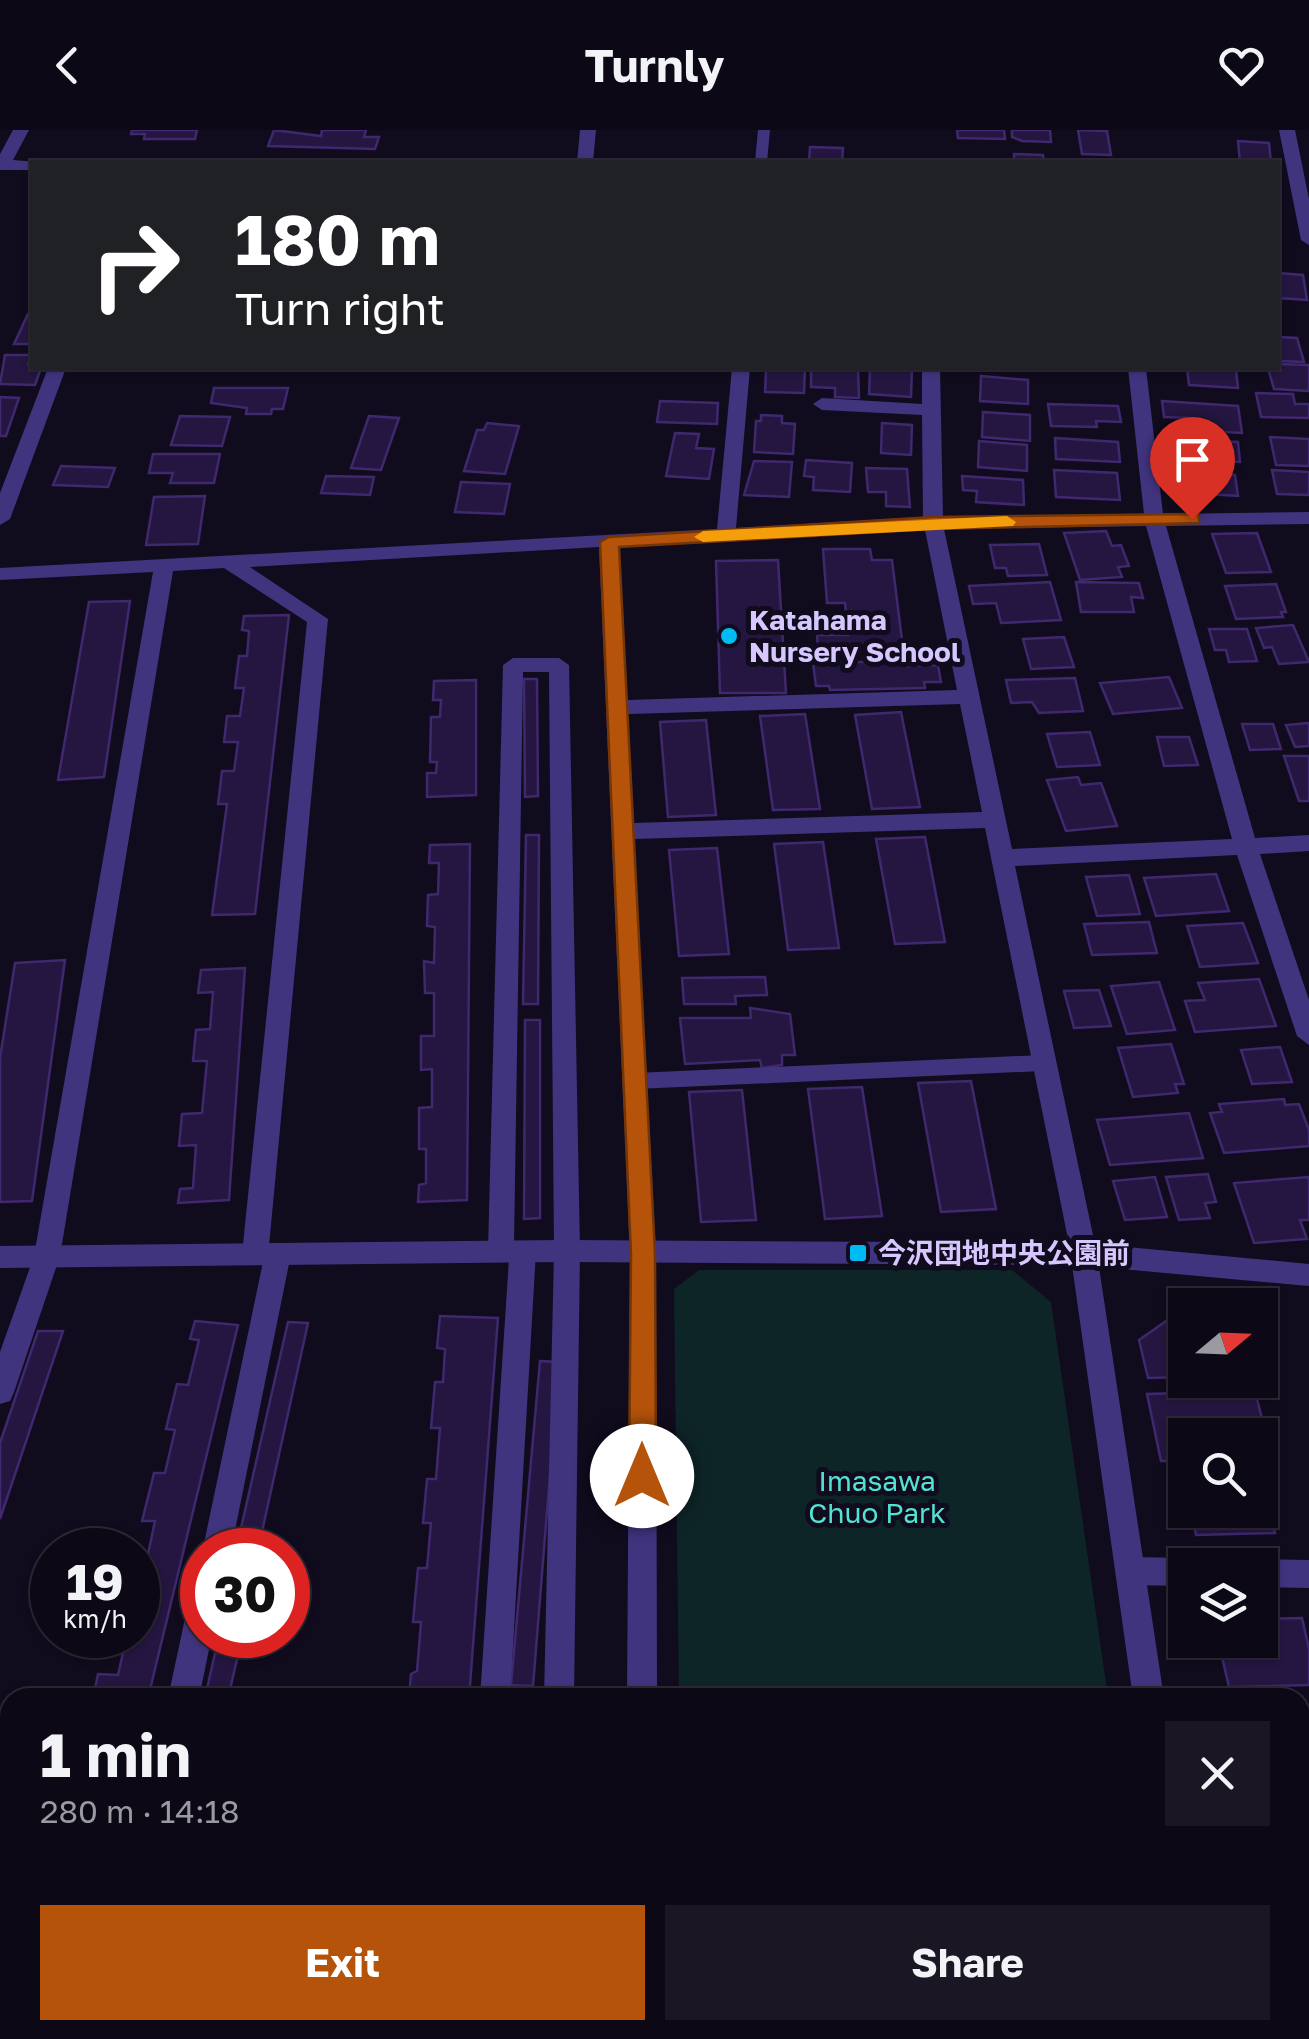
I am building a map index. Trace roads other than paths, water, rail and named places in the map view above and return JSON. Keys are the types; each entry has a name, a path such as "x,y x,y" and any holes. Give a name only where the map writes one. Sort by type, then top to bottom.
{"street":[{"path":"21,130 1,165 30,165"},
{"path":"586,160 588,130"},
{"path":"1287,130 1306,207 1309,240"},
{"path":"1280,206 1306,207"},
{"path":"0,519 57,370"},
{"path":"726,535 741,370"},
{"path":"932,370 933,523 1084,1254 1148,1688"},
{"path":"1137,370 1154,519 1245,844 1309,1036"},
{"path":"822,404 932,410"},
{"path":"1,577 933,523 1309,518"},
{"path":"609,542 643,1254 642,1688"},
{"path":"220,1528 266,1254 318,619 229,562"},
{"path":"0,1392 47,1256 164,565"},
{"path":"495,1688 512,1251 513,665 559,665 567,1250 559,1688"},
{"path":"617,707 969,698"},
{"path":"623,831 995,820"},
{"path":"1003,858 1309,843"},
{"path":"0,1257 567,1250 643,1254 1084,1254 1309,1274"},
{"path":"1130,1571 1168,1572"},
{"path":"1278,1573 1309,1574"},
{"path":"185,1688 192,1658"}],"lane":[{"path":"762,160 764,130"},
{"path":"635,1081 1042,1062"}],"place":[{"name":"Katahama Nursery School","path":"729,636"},
{"name":"今沢団地中央公園前","path":"858,1253"}],"park label":[{"name":"Imasawa Chuo Park","path":"877,1497"}]}
